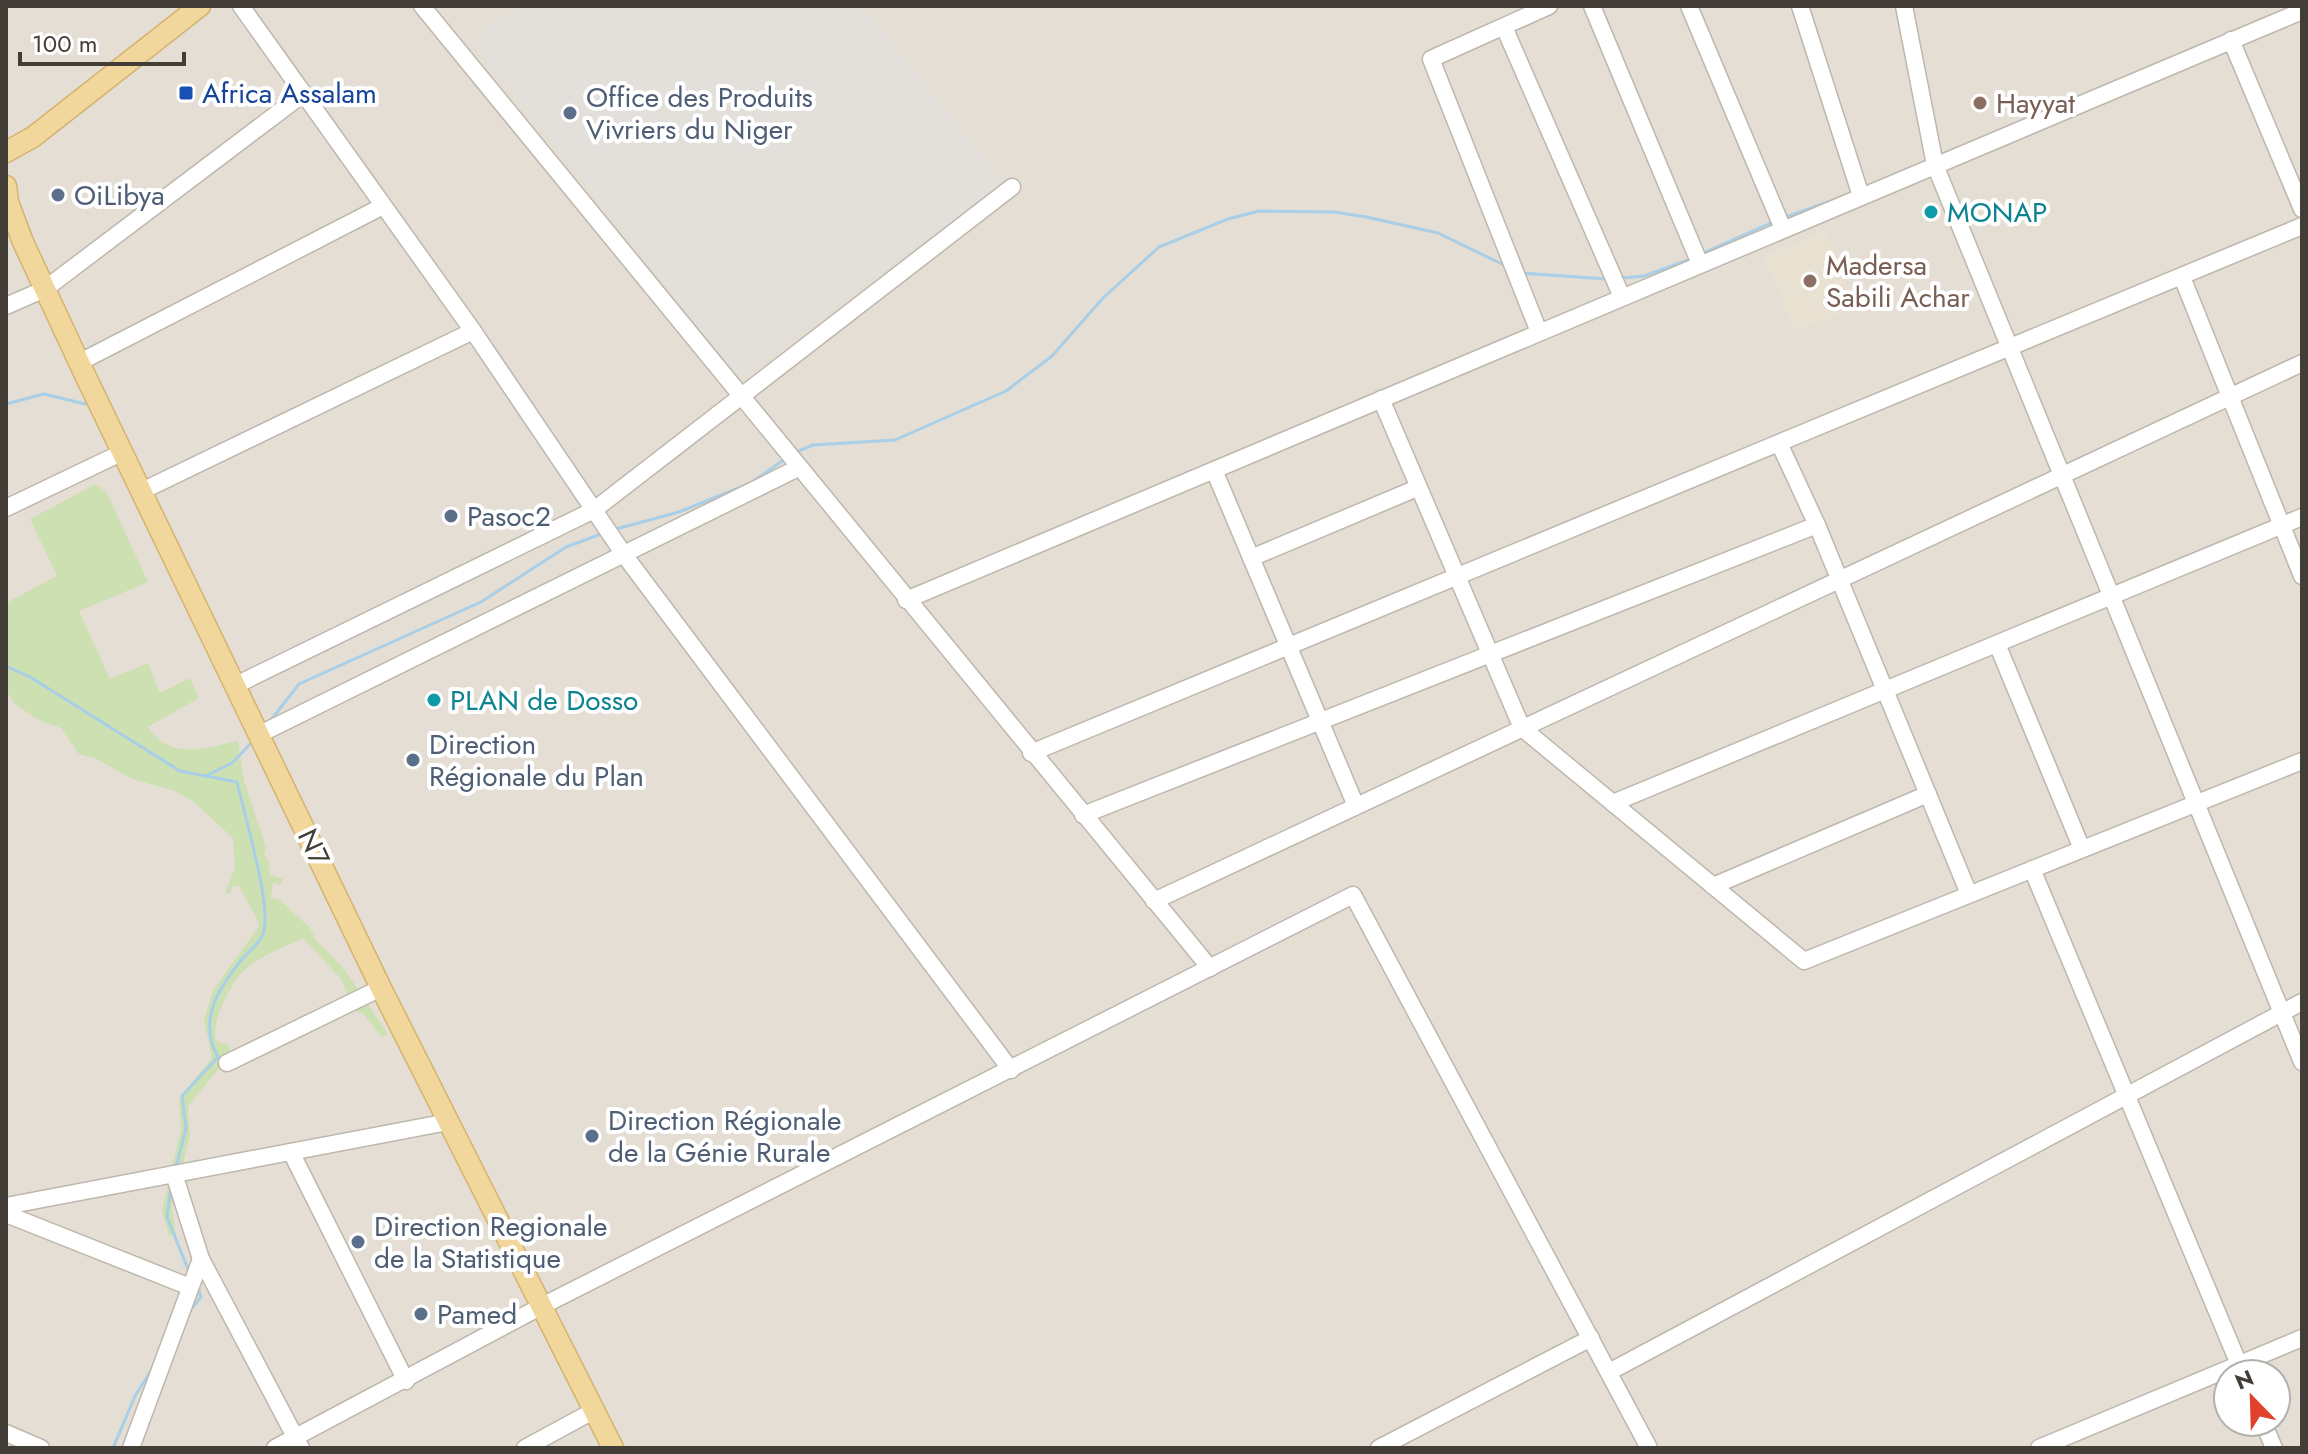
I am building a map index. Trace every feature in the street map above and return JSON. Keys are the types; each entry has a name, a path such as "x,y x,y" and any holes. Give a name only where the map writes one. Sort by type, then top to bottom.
{"main road":[{"path":"6,152 33,137 200,6"},
{"path":"23,242 8,202 7,178 33,137"},
{"path":"6,219 23,242"},
{"name":"N7","path":"23,242 381,988 613,1448"}],"street":[{"path":"241,6 473,331 625,556 1011,1070"},
{"path":"422,6 1210,968"},
{"path":"1539,332 1431,59 1549,6"},
{"path":"1592,6 1700,264"},
{"path":"1689,6 1783,229"},
{"path":"1800,6 1861,196"},
{"path":"1904,6 1935,165 2302,1062"},
{"path":"906,600 2302,11"},
{"path":"1504,27 1622,297"},
{"path":"2231,40 2302,209"},
{"path":"6,306 45,289 303,94"},
{"path":"236,685 594,510 742,399 1012,187"},
{"path":"80,362 383,206"},
{"path":"1031,753 2302,226"},
{"path":"2182,277 2302,576"},
{"path":"142,491 473,331"},
{"path":"1154,901 2302,363"},
{"path":"1381,399 1522,728 1804,961 2302,761"},
{"path":"1779,443 1817,525 1969,894"},
{"path":"6,508 123,452"},
{"path":"260,734 798,468"},
{"path":"1214,470 1356,806"},
{"path":"1251,558 1417,488"},
{"path":"1613,803 2302,517"},
{"path":"1083,815 1817,525"},
{"path":"1997,644 2082,849"},
{"path":"1713,886 1928,794"},
{"path":"2032,869 2236,1358"},
{"path":"275,1448 298,1443 540,1307 1353,895 1649,1448"},
{"path":"227,1063 381,988"},
{"path":"1609,1372 2302,1002"},
{"path":"6,1206 448,1122"},
{"path":"291,1152 406,1381"},
{"path":"174,1174 201,1259 298,1443"},
{"path":"6,1214 190,1287"},
{"path":"131,1448 201,1259"},
{"path":"1379,1448 1591,1338"},
{"path":"2263,1358 2302,1338"},
{"path":"2039,1448 2212,1380"},
{"path":"525,1448 595,1410"},
{"path":"6,1433 41,1448"}],"shaded area":[{"path":"6,6 2302,6 2302,1448 6,1448"},
{"path":"516,6 862,6 1004,183 738,378 472,40"},
{"name":"Madersa Sabili Achar","path":"1825,231 1856,307 1795,332 1764,256"}],"green space":[{"path":"96,484 107,493 148,582 79,611 110,679 148,663 160,693 190,678 199,698 148,727 157,738 177,748 200,749 238,741 244,781 266,847 264,855 271,865 268,868 271,875 283,879 280,885 273,882 271,898 280,900 310,928 316,940 345,970 388,1034 382,1037 363,1014 353,1010 342,980 303,938 247,968 235,982 216,1024 216,1041 228,1045 231,1054 188,1106 190,1135 172,1208 176,1235 169,1235 162,1211 181,1129 179,1098 212,1058 204,1021 213,990 260,925 239,886 232,886 230,894 225,893 235,868 233,838 194,802 175,791 132,779 97,759 79,754 61,728 38,720 14,703 6,690 6,603 57,576 30,519"}],"waterway":[{"path":"1786,217 1831,201"},
{"path":"794,453 813,445 895,440 1006,391 1052,356 1103,298 1159,247 1228,219 1259,211 1334,212 1366,217 1438,233 1508,267"},
{"path":"1701,254 1775,221"},
{"path":"1622,278 1644,276 1691,259"},
{"path":"1522,273 1606,279"},
{"path":"6,404 44,394 85,404 91,401"},
{"path":"755,480 785,459"},
{"path":"616,529 679,512 741,487"},
{"path":"271,720 299,684 481,602 566,547 601,534"},
{"path":"6,666 30,677 180,771 237,782 261,883 265,921 263,934 234,969 214,1005 210,1030 218,1057 182,1096 186,1128 176,1168"},
{"path":"206,776 232,763 253,741"},
{"path":"171,1187 167,1217 190,1274"},
{"path":"187,1314 201,1297 198,1287"},
{"path":"113,1448 135,1396 154,1366"}],"place":[{"name":"Africa Assalam","path":"186,93"},
{"name":"Hayyat","path":"1980,103"},
{"name":"Office des Produits Vivriers du Niger","path":"570,113"},
{"name":"OiLibya","path":"58,195"},
{"name":"MONAP","path":"1931,212"},
{"name":"Madersa Sabili Achar","path":"1810,281"},
{"name":"Pasoc2","path":"451,516"},
{"name":"PLAN de Dosso","path":"434,700"},
{"name":"Direction Régionale du Plan","path":"413,760"},
{"name":"Direction Régionale de la Génie Rurale","path":"592,1136"},
{"name":"Direction Regionale de la Statistique","path":"358,1242"},
{"name":"Pamed","path":"421,1314"}]}
